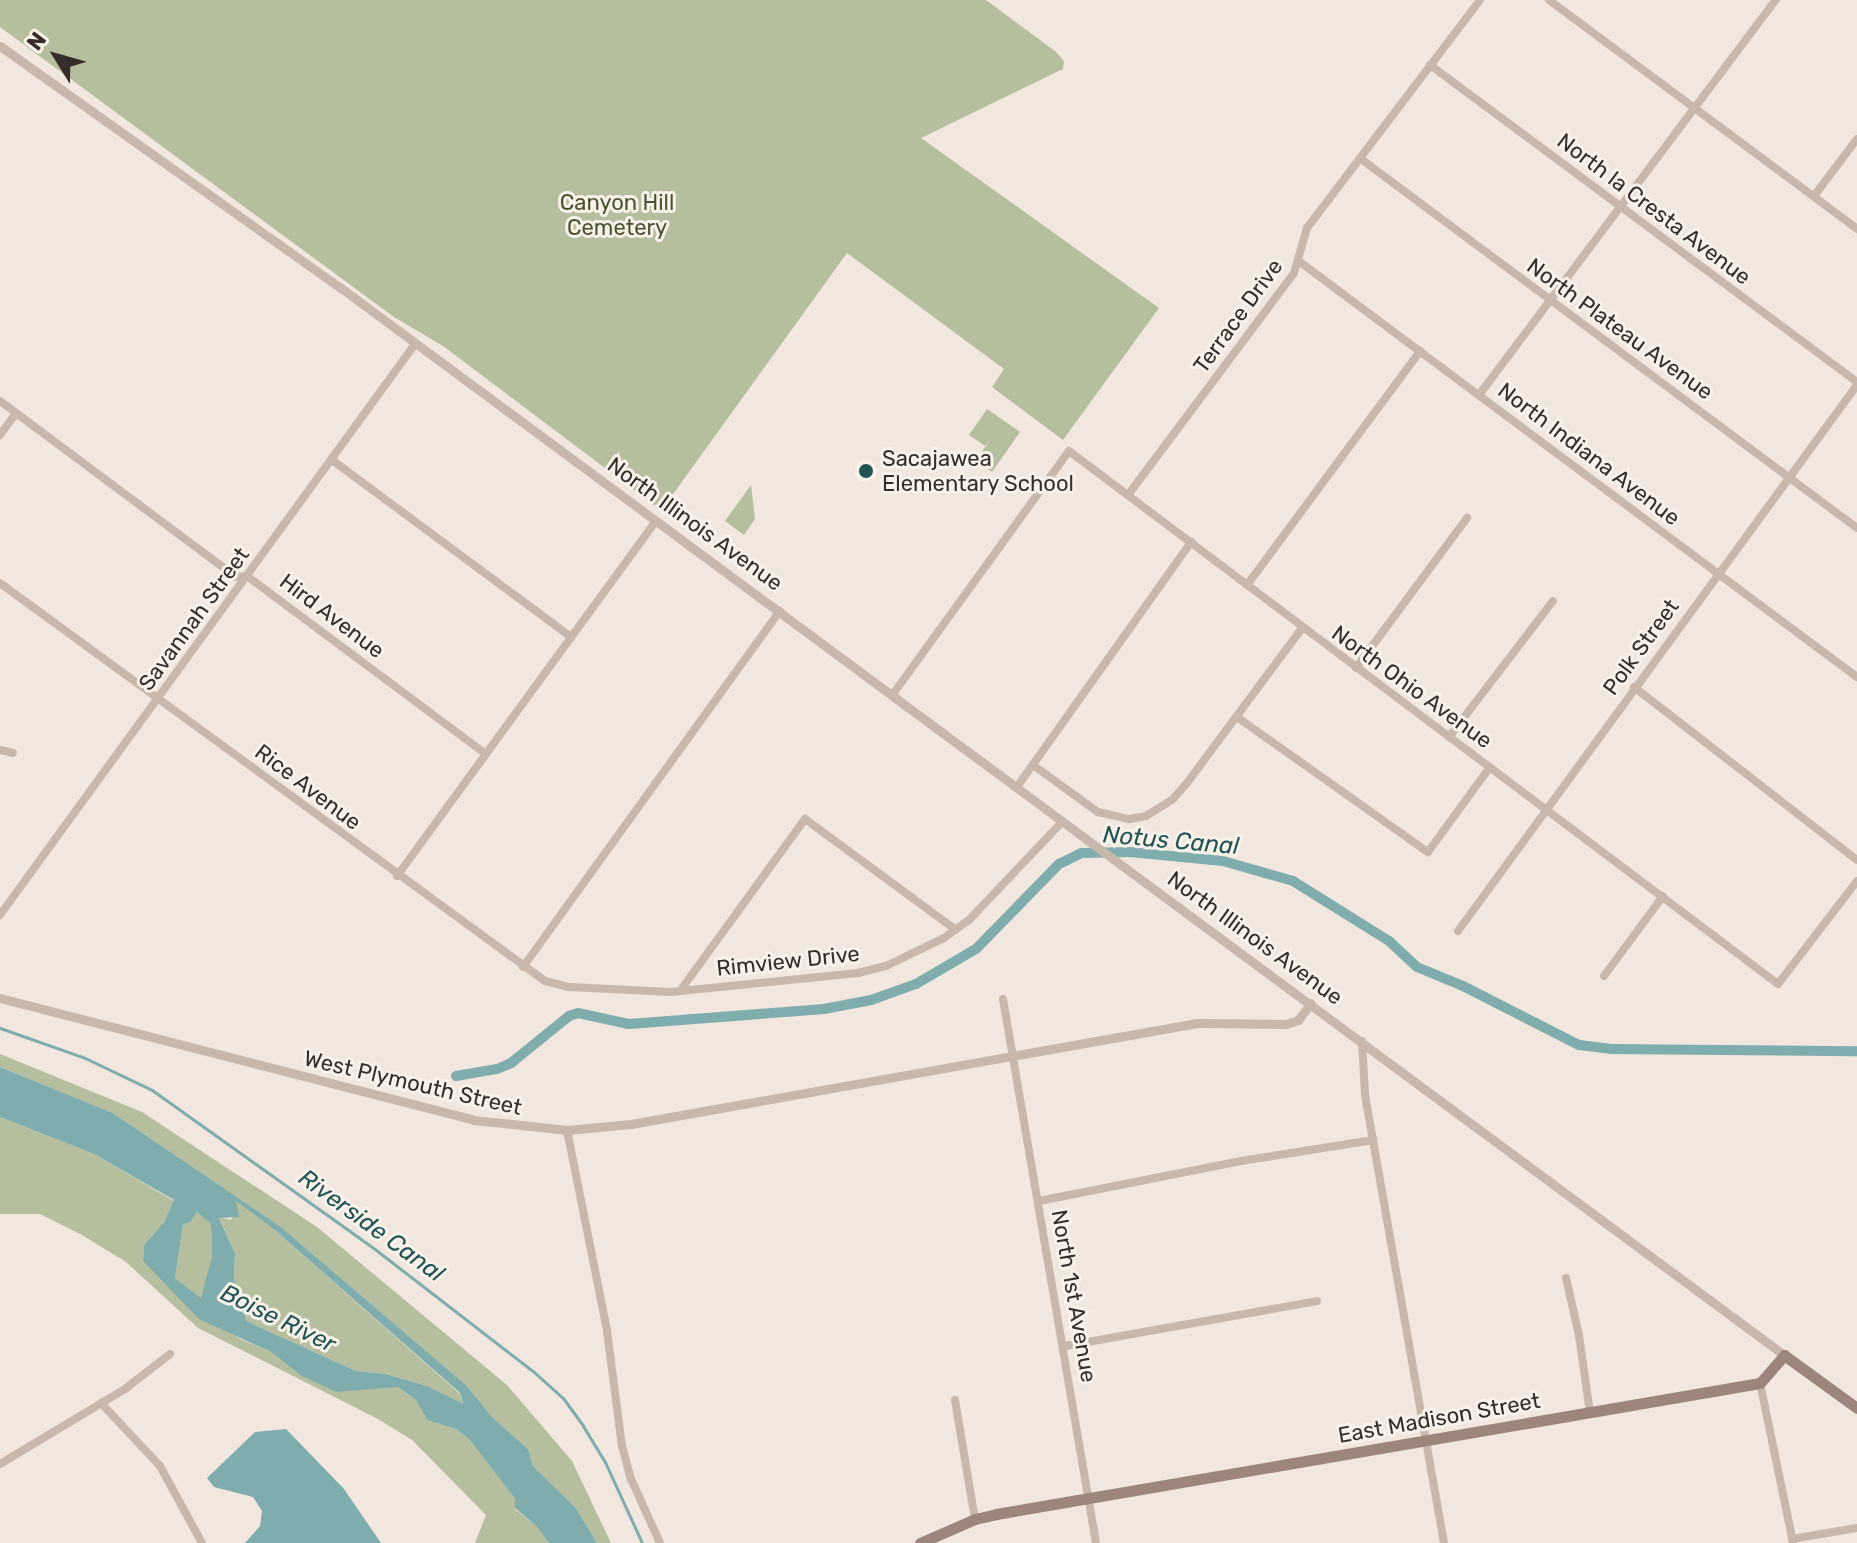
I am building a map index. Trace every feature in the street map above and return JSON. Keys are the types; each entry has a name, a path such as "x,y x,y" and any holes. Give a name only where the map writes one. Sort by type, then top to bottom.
{"main road":[{"path":"1760,1383 1784,1355"},
{"name":"North Illinois Avenue","path":"1784,1355 1857,1408"},
{"name":"East Madison Street","path":"920,1543 975,1519 1760,1383"}],"street":[{"name":"Terrace Drive","path":"1128,495 1300,262 1302,239 1307,228 1480,0"},
{"path":"1549,0 1857,229"},
{"path":"1479,395 1776,0"},
{"name":"North Illinois Avenue","path":"0,46 780,611 1784,1355"},
{"name":"North la Cresta Avenue","path":"1430,65 1857,384"},
{"path":"1814,196 1857,139"},
{"name":"North Plateau Avenue","path":"1361,159 1857,528"},
{"name":"North Indiana Avenue","path":"1300,262 1857,677"},
{"name":"Savannah Street","path":"0,915 415,344"},
{"path":"1247,585 1420,351"},
{"name":"Polk Street","path":"1458,931 1857,384"},
{"name":"Hird Avenue","path":"0,401 236,577 247,576 486,754"},
{"path":"0,435 16,413"},
{"name":"North Ohio Avenue","path":"893,694 1069,451 1778,984 1857,881"},
{"path":"332,460 571,637"},
{"path":"1356,668 1467,518"},
{"path":"397,876 656,521"},
{"path":"1017,787 1191,542"},
{"name":"Rice Avenue","path":"0,583 523,967 545,981 607,989"},
{"path":"1449,737 1553,601"},
{"path":"523,967 780,611"},
{"path":"1033,765 1098,812 1129,819 1146,816 1173,799 1302,628"},
{"path":"1634,687 1857,860"},
{"path":"1237,717 1428,852 1490,767"},
{"path":"0,750 13,753"},
{"path":"680,991 805,819 956,930"},
{"name":"Rimview Drive","path":"607,989 680,991 858,973 886,966 956,930 994,896 1062,822"},
{"path":"1604,976 1663,896"},
{"name":"West Plymouth Street","path":"0,998 474,1120 567,1130 631,1124 1197,1023 1286,1024 1298,1020 1311,1003"},
{"name":"North 1st Avenue","path":"1003,999 1065,1346 1096,1543"},
{"path":"1362,1041 1360,1059 1373,1140 1444,1543"},
{"path":"567,1130 607,1331 622,1446 631,1479 660,1543"},
{"path":"1039,1201 1241,1161 1373,1140"},
{"path":"1566,1278 1590,1413"},
{"path":"1065,1346 1317,1301"},
{"path":"0,1464 101,1403 170,1354"},
{"path":"1760,1383 1792,1541 1857,1528"},
{"path":"955,1400 975,1519"},
{"path":"101,1403 166,1474 202,1543"}],"green space":[{"name":"Canyon Hill Cemetery","path":"0,0 986,0 1055,51 1064,61 1063,69 921,138 1159,308 1063,440 992,387 1004,369 847,253 668,501 654,505 443,346 394,317 0,27"},
{"path":"987,409 1020,432 992,472 975,461 991,439 985,446 969,435"},
{"path":"751,485 755,519 744,535 725,521"},
{"path":"0,1054 142,1112 317,1227 507,1385 572,1461 611,1543 597,1543 576,1508 533,1466 528,1449 493,1418 466,1385 281,1227 113,1113 0,1067"},
{"path":"0,1117 94,1154 174,1201 164,1222 144,1245 143,1261 238,1338 271,1352 300,1375 398,1387 416,1400 427,1420 456,1429 469,1439 515,1499 515,1509 536,1526 549,1543 475,1543 486,1515 412,1440 378,1419 198,1328 126,1262 82,1235 40,1214 0,1214"},
{"path":"235,1200 276,1231 460,1394 463,1405 427,1386 386,1374 356,1371 245,1321 234,1278 235,1253 219,1217 231,1220 236,1209"},
{"path":"197,1212 211,1223 212,1256 202,1299 175,1278 183,1223"}],"water":[{"path":"0,1067 113,1113 281,1227 466,1385 493,1418 528,1449 533,1466 576,1508 597,1543 549,1543 536,1526 515,1508 515,1499 469,1439 456,1429 427,1420 416,1400 398,1387 336,1392 300,1375 271,1352 199,1319 143,1261 144,1245 164,1222 174,1200 94,1154 0,1117","holes":["236,1201 276,1231 460,1393 463,1404 427,1386 386,1374 356,1371 246,1321 234,1278 235,1253 219,1218 239,1217","197,1212 211,1224 212,1256 201,1298 175,1278 183,1224 190,1222"]},
{"path":"286,1429 344,1489 381,1543 245,1543 260,1526 262,1511 253,1497 214,1487 207,1478 255,1432"}],"waterway":[{"name":"Notus Canal","path":"456,1076 497,1069 511,1063 569,1016 578,1013 629,1024 824,1009 871,1000 916,984 976,949 1059,864 1082,853 1130,852 1223,861 1293,881 1389,941 1417,967 1463,986 1579,1045 1610,1049 1857,1051"},
{"name":"Riverside Canal","path":"0,1028 85,1058 152,1090 376,1250 534,1372 563,1398 583,1426 605,1462 642,1543"}],"place":[{"name":"Sacajawea Elementary School","path":"866,471"}],"water label":[{"name":"Boise River","path":"278,1319"}]}
